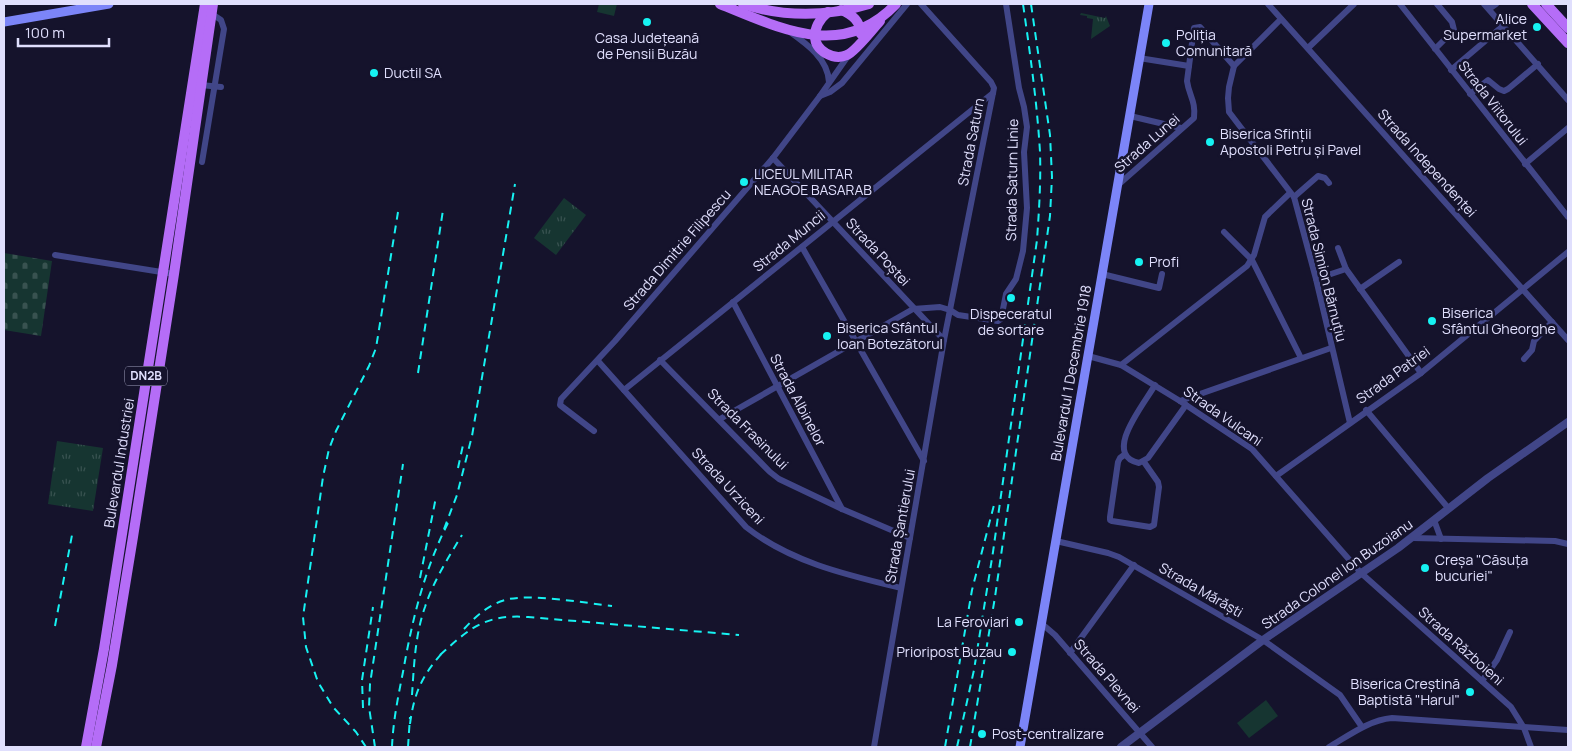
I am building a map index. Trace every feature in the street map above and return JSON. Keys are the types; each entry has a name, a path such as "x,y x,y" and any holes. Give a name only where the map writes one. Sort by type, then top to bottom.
{"main road":[{"path":"4,22 109,4"},
{"name":"Bulevardul Industriei","path":"86,747 106,640 205,4"},
{"path":"720,4 787,30 815,36 846,34 861,29 894,6"},
{"path":"743,4 790,15 828,12 869,4"},
{"name":"Bulevardul 1 Decembrie 1918","path":"1020,747 1149,4"},
{"path":"1532,4 1568,43"},
{"path":"1546,4 1567,25"},
{"path":"828,12 819,22 815,36 819,46 825,53 838,57 849,55 894,6"},
{"name":"Bulevardul Industriei","path":"96,747 112,665 155,397 212,9"},
{"path":"841,10 855,18 861,29 859,44"}],"street":[{"path":"790,4 790,15"},
{"name":"Strada Dimitrie Filipescu","path":"594,431 560,405 561,399 598,361 773,158 820,96 830,92 842,83 907,4"},
{"name":"Strada Saturn","path":"921,4 991,82 994,88 950,310"},
{"name":"Strada Saturn Linie","path":"950,310 958,315 1000,321 1006,294 1016,279 1024,242 1027,208 1024,152 1027,132 1024,107 1018,88 1006,4"},
{"name":"Strada Independenței","path":"1268,4 1568,340"},
{"path":"1308,48 1354,4"},
{"name":"Strada Viitorului","path":"1400,4 1568,217"},
{"path":"1435,48 1451,34 1454,26 1437,4"},
{"path":"1496,4 1487,6 1568,100"},
{"path":"202,162 217,87 224,30 221,20 212,9"},
{"path":"1140,58 1189,66 1193,31 1197,26 1200,27 1234,66 1281,19"},
{"path":"1451,70 1504,26"},
{"path":"787,30 810,46 827,71 830,82"},
{"path":"819,46 823,64"},
{"path":"820,96 849,55"},
{"path":"1470,94 1488,80 1504,91 1538,64"},
{"name":"Strada Lunei","path":"1118,185 1181,128 1193,121 1195,106 1188,88 1189,66"},
{"name":"Strada Simion Bărnuțiu","path":"1234,66 1228,93 1229,112 1292,195 1316,279 1350,422"},
{"path":"201,85 217,87"},
{"name":"Strada Muncii","path":"624,390 993,94"},
{"path":"1130,116 1181,128"},
{"path":"1525,164 1568,128"},
{"name":"Strada Poștei","path":"773,158 944,340"},
{"path":"1121,365 1247,266 1252,260 1266,217 1318,176 1325,178 1328,183"},
{"path":"1224,232 1252,260 1301,358"},
{"path":"802,247 924,462"},
{"path":"1338,248 1346,269 1420,373"},
{"name":"Strada Patriei","path":"1276,476 1420,373 1568,252"},
{"path":"56,255 174,274"},
{"path":"1360,289 1399,262"},
{"path":"1316,279 1346,269"},
{"path":"1102,274 1159,288 1162,274"},
{"name":"Strada Albinelor","path":"733,302 842,509"},
{"path":"720,419 913,309 938,307 950,310"},
{"name":"Strada Șantierului","path":"874,747 950,310"},
{"path":"1524,359 1532,350 1534,341 1560,320"},
{"path":"1155,385 1126,436 1123,450 1124,455 1134,462 1144,462 1158,446 1183,403 1331,348"},
{"name":"Strada Vulcani","path":"1088,356 1121,365 1242,441 1252,449 1361,573"},
{"name":"Strada Frasinului","path":"660,360 778,478 842,509 910,538"},
{"name":"Strada Urziceni","path":"598,361 746,527 776,547 822,567 901,588"},
{"path":"144,394 155,397"},
{"path":"1366,410 1449,509"},
{"name":"Strada Colonel Ion Buzoianu","path":"1121,747 1263,640 1412,538 1488,478 1568,422"},
{"path":"1124,455 1118,462 1110,517 1112,521 1150,527 1154,525 1159,487 1158,482 1144,462"},
{"path":"1434,520 1441,539"},
{"path":"1412,538 1555,541 1568,544"},
{"name":"Strada Mărăști","path":"1056,541 1108,553 1134,565 1263,640 1340,695 1362,727"},
{"path":"1070,653 1134,565"},
{"name":"Strada Războieni","path":"1361,573 1511,707 1524,728 1531,747"},
{"name":"Strada Plevnei","path":"1041,623 1070,653 1152,747"},
{"path":"1482,681 1497,660 1510,632"},
{"path":"1329,747 1362,727 1385,718 1568,730"}],"green space":[{"path":"599,4 617,4 614,16 597,12"},
{"path":"1081,13 1105,18 1106,16 1110,26 1091,39 1093,19 1080,15"},
{"path":"564,198 586,215 556,255 534,238"},
{"path":"4,253 52,261 41,336 4,330"},
{"path":"57,441 103,448 93,511 48,504"},
{"path":"1266,700 1278,716 1249,738 1237,723"}],"railway":[{"path":"957,747 974,670 993,552 1037,240 1040,152 1031,59 1023,4"},
{"path":"970,747 995,597 1050,216 1052,177 1050,135 1031,4"},
{"path":"444,529 457,495 472,436 515,184"},
{"path":"418,373 443,210"},
{"path":"366,747 356,732 333,707 318,682 306,647 303,617 323,477 329,449 376,348 398,212"},
{"path":"458,468 463,445"},
{"path":"375,747 369,707 370,684 403,464"},
{"path":"420,578 436,497"},
{"path":"945,747 972,590 994,505"},
{"path":"392,747 393,728 415,615 432,559 448,523"},
{"path":"55,626 72,535"},
{"path":"412,695 419,628 428,598 446,561 462,535"},
{"path":"464,629 488,608 499,602 515,598 557,599 612,606"},
{"path":"363,708 362,680 373,607"},
{"path":"440,655 460,637 479,625 500,618 513,617 739,635"},
{"path":"410,724 414,702 421,684 430,668 444,651"},
{"path":"408,747 410,717"}],"place":[{"name":"Casa Județeană de Pensii Buzău","path":"647,22"},
{"name":"Alice Supermarket","path":"1537,27"},
{"name":"Poliția Comunitară","path":"1166,43"},
{"name":"Ductil SA","path":"374,73"},
{"name":"Biserica Sfinții Apostoli Petru și Pavel","path":"1210,142"},
{"name":"LICEUL MILITAR NEAGOE BASARAB","path":"744,182"},
{"name":"Profi","path":"1139,262"},
{"name":"Dispeceratul de sortare","path":"1011,298"},
{"name":"Biserica Sfântul Gheorghe","path":"1432,321"},
{"name":"Biserica Sfântul Ioan Botezătorul","path":"827,336"},
{"name":"Creșa \"Căsuța bucuriei\"","path":"1425,568"},
{"name":"La Feroviari","path":"1019,622"},
{"name":"Prioripost Buzau","path":"1012,652"},
{"name":"Biserica Creștină Baptistă \"Harul\"","path":"1470,692"},
{"name":"Post-centralizare","path":"982,734"}]}
